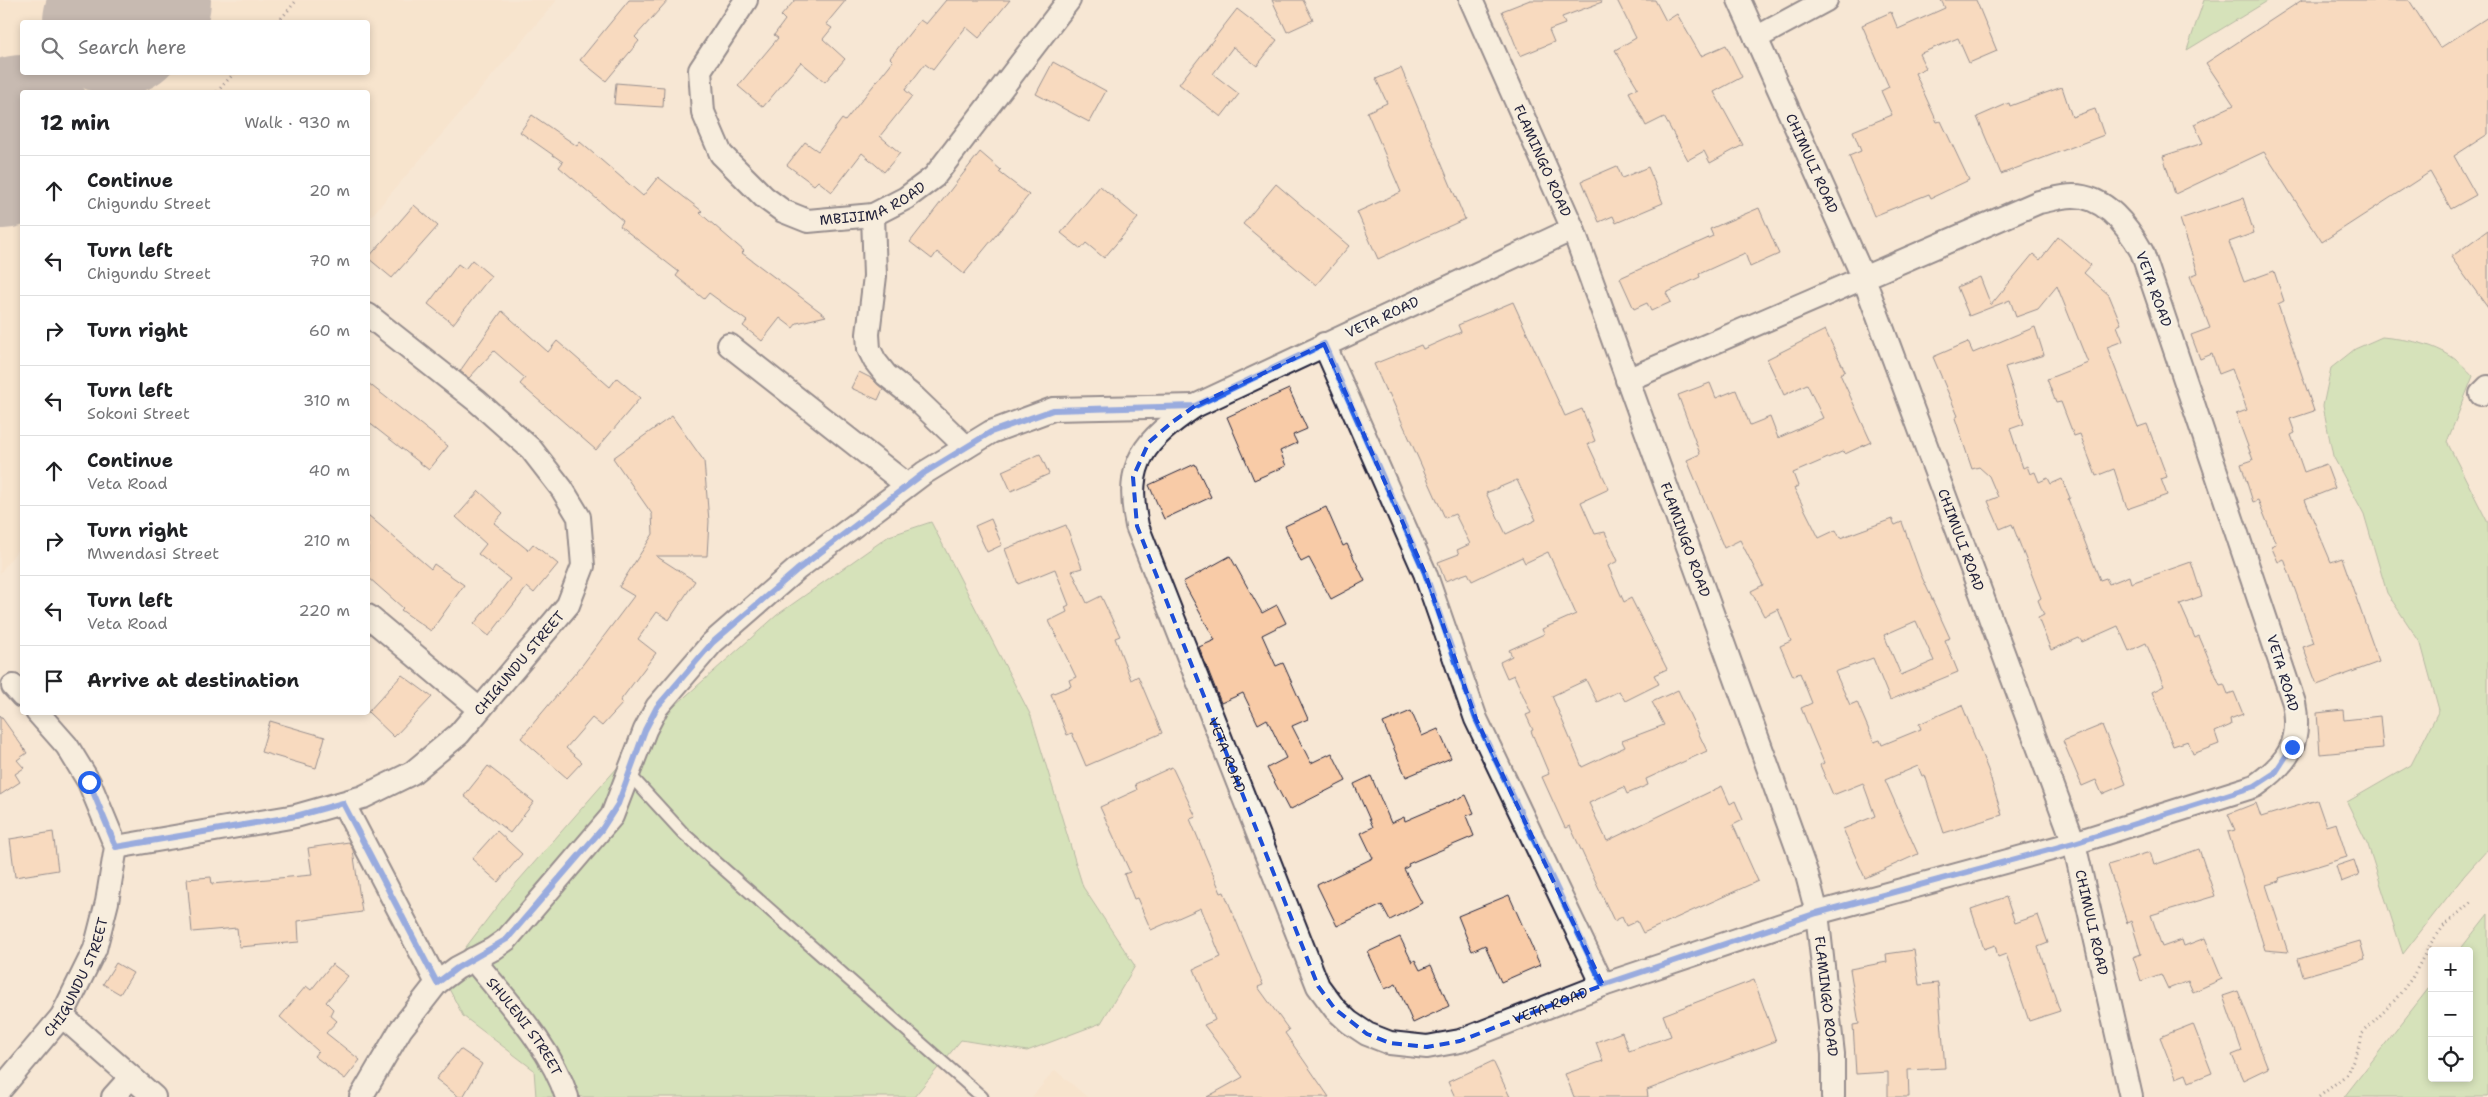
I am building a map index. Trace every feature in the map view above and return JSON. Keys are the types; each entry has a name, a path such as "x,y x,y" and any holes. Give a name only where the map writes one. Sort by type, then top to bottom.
{"street":[{"name":"MBIJIMA ROAD","path":"746,0 700,70 704,112 721,154 764,197 783,211 808,221 873,215 906,198 934,177 1069,0"},
{"name":"FLAMINGO ROAD","path":"1470,0 1573,229 1807,875 1817,913 1833,1054 1833,1097"},
{"name":"CHIMULI ROAD","path":"1739,0 1864,279 2074,843 2131,1097"},
{"path":"1756,38 1826,0"},
{"name":"VETA ROAD","path":"1573,229 1195,406 1171,422 1149,442 1138,460 1133,477 1132,502 1137,526 1318,986 1335,1009 1367,1034 1390,1043 1427,1047 1460,1042 1603,985 1817,913 2074,843 2255,786 2275,773 2285,760 2296,734 2297,720 2294,702 2142,252 2128,227 2096,202 2074,196 2039,202 1627,380"},
{"path":"873,215 875,276 868,334 869,349 874,361 886,375 915,398 966,447"},
{"name":"CHIGUNDU STREET","path":"0,1090 62,1016 95,949 107,902 116,847 296,816 363,797 412,773 459,734 568,605 583,566 579,517 562,490 530,449 477,401 370,317"},
{"path":"1324,344 1425,573 1476,719 1603,985"},
{"path":"729,345 908,485"},
{"path":"361,1097 405,1023 437,983 457,968 493,949 512,934 602,829 618,804 645,730 657,707 712,643 797,570 908,485 991,432 1053,410 1195,406"},
{"path":"370,618 479,709"},
{"path":"40,715 67,746 89,782 116,847"},
{"path":"343,803 437,983"},
{"name":"SHULENI STREET","path":"473,959 560,1075 568,1097"},
{"path":"62,1016 154,1097"},
{"path":"113,1097 131,1077"}],"lane":[{"path":"629,774 683,832 982,1097"}],"path":[{"path":"280,20 297,0"},
{"path":"219,90 231,75"},
{"path":"2319,1097 2346,1075 2360,1046 2362,1034 2412,978 2431,943 2444,926 2472,902"}],"highlighted area":[{"path":"1324,344 1425,573 1476,719 1603,985 1460,1041 1427,1047 1390,1043 1367,1034 1335,1009 1318,986 1137,526 1133,477 1149,442 1171,423 1195,406"}],"shaded area":[{"path":"0,0 557,0 370,218 370,90 20,90 20,547 0,573"},
{"path":"1055,1070 1087,1097 1032,1097"}],"green space":[{"path":"2204,0 2269,0 2187,50"},
{"path":"2382,337 2421,343 2432,347 2453,358 2473,376 2447,442 2488,523 2488,849 2464,876 2403,954 2368,845 2347,802 2411,765 2439,710 2421,644 2387,593 2364,514 2333,456 2323,406 2331,368 2355,349"},
{"path":"931,522 1031,716 1083,887 1135,966 1101,1023 1027,1051 961,1040 914,1097 536,1097 534,1070 463,1016 443,977 505,896 659,720 777,615 889,536"},
{"path":"2488,914 2488,1097 2344,1097 2428,989 2428,1082 2473,1082 2473,947 2462,947"}],"building":[{"path":"629,0 668,0 635,37 639,41 606,81 580,60"},
{"path":"795,0 846,0 826,24 832,28 823,39 845,59 825,82 801,62 763,107 738,86 778,38 774,35 785,20 781,16"},
{"path":"946,0 1010,0 979,38 966,27 933,70 925,64 905,90 912,96 880,136 900,153 884,172 862,153 832,192 818,181 814,185 787,165 805,142 818,151 842,119 845,121 893,61 890,58 920,20 926,24"},
{"path":"1272,0 1303,0 1313,20 1287,32"},
{"path":"1530,0 1601,0 1602,2 1562,17 1565,24 1549,30 1554,42 1520,56 1502,11"},
{"path":"1617,0 1655,0 1666,21 1677,14 1701,56 1726,45 1742,77 1714,92 1743,145 1710,163 1704,151 1688,160 1664,117 1646,126 1629,92 1638,88 1615,50 1636,38"},
{"path":"1941,0 1976,0 1997,51 1969,63 1958,38 1919,54 1926,68 1915,73 1937,122 1941,121 1969,180 1931,198 1929,194 1874,216 1849,156 1861,151 1853,131 1892,115 1881,91 1889,87 1862,25 1891,12 1898,29 1945,8"},
{"path":"2302,0 2409,0 2440,48 2488,17 2488,134 2454,156 2476,195 2451,209 2430,172 2322,242 2264,152 2175,194 2163,156 2203,143 2194,124 2234,105 2206,63"},
{"path":"1237,9 1277,40 1257,66 1233,47 1213,74 1239,94 1221,117 1179,84"},
{"path":"1053,62 1106,91 1089,122 1036,94"},
{"path":"1401,68 1465,219 1378,259 1357,212 1401,192 1367,112 1387,103 1376,79"},
{"path":"616,83 664,87 663,107 614,104"},
{"path":"2062,87 2072,117 2095,109 2104,135 2001,174 1977,117 2009,103 2010,106"},
{"path":"532,115 577,146 580,142 643,196 658,177 702,211 700,213 744,251 742,253 826,316 797,323 793,328 780,318 762,341 743,326 747,321 709,293 704,299 676,276 679,272 620,226 623,221 559,167 563,162 520,132"},
{"path":"980,152 1001,170 999,172 1029,195 964,274 937,252 932,259 910,242"},
{"path":"1617,166 1622,178 1648,167 1663,203 1616,223 1613,216 1599,222 1582,181"},
{"path":"1276,184 1349,246 1316,285 1243,224"},
{"path":"1100,186 1138,218 1104,258 1086,243 1081,249 1061,233"},
{"path":"2243,198 2254,233 2229,242 2244,282 2274,271 2284,301 2278,304 2314,411 2290,419 2295,433 2291,435 2304,472 2326,464 2335,488 2305,500 2331,562 2342,558 2379,662 2317,685 2303,647 2314,643 2284,559 2278,562 2271,546 2276,544 2258,500 2253,502 2241,464 2253,460 2236,414 2247,410 2232,369 2219,374 2212,354 2200,359 2191,335 2210,328 2190,276 2198,273 2180,219"},
{"path":"414,205 438,226 392,278 370,260 370,256"},
{"path":"1759,208 1779,254 1750,267 1745,253 1699,274 1700,277 1666,293 1671,302 1651,311 1647,303 1634,309 1620,278 1713,236 1710,229"},
{"path":"2488,230 2488,308 2451,257"},
{"path":"2058,237 2091,265 2084,273 2109,295 2121,324 2117,326 2123,341 2107,347 2138,427 2147,424 2167,477 2161,479 2167,495 2127,509 2114,469 2096,476 2080,434 2074,436 2061,402 2056,403 2047,379 2088,363 2057,286 2038,309 2016,317 2010,300 1969,316 1957,287 1980,277 1991,305 2033,254 2040,260"},
{"path":"472,260 491,276 453,324 428,304 458,264 465,269"},
{"path":"1513,302 1565,416 1582,409 1595,441 1588,444 1609,489 1581,502 1595,534 1605,532 1618,561 1608,566 1624,602 1631,598 1667,669 1654,675 1659,684 1625,701 1619,691 1597,702 1586,680 1552,696 1582,767 1625,747 1622,741 1664,725 1652,702 1678,690 1707,751 1646,779 1648,785 1627,794 1624,787 1589,803 1607,841 1722,786 1730,804 1735,801 1743,820 1733,825 1758,881 1643,933 1637,921 1626,926 1622,917 1614,921 1570,826 1565,828 1542,777 1549,774 1526,715 1531,713 1514,675 1507,678 1500,662 1512,656 1509,650 1544,634 1542,629 1576,614 1548,552 1525,563 1522,557 1472,581 1468,573 1445,581 1438,562 1459,554 1457,550 1470,544 1455,514 1445,518 1374,364 1421,345 1423,349 1461,332 1458,325","holes":["1517,480 1536,520 1506,534 1486,493"]},
{"path":"502,311 548,352 557,341 610,387 617,378 640,398 596,450 520,384 525,378 494,351 469,378 460,371"},
{"path":"2035,327 2044,355 2005,367 2024,424 2010,429 2023,468 2027,466 2030,474 2035,472 2039,482 2048,478 2051,484 2062,479 2100,580 2106,578 2109,584 2129,576 2131,583 2191,562 2202,596 2180,604 2195,638 2199,636 2220,685 2224,684 2228,694 2234,692 2243,714 2230,719 2231,725 2215,732 2219,744 2193,754 2188,741 2173,746 2152,692 2164,686 2146,643 2129,651 2118,626 2082,642 2079,638 2051,650 2038,618 2044,615 2038,600 2041,598 2012,524 2000,529 1988,501 1998,497 1989,476 1979,467 1972,469 1955,418 1958,416 1933,357 1968,342 1973,353"},
{"path":"1825,330 1845,371 1840,374 1871,442 1845,454 1844,451 1793,473 1798,486 1794,488 1819,538 1836,530 1840,538 1892,519 1895,525 1902,522 1921,575 1950,638 1945,640 1958,672 1890,700 1873,658 1835,672 1850,705 1857,702 1874,742 1880,740 1882,745 1921,729 1919,724 1962,705 1988,770 2002,815 1944,833 1925,775 1922,776 1918,766 1885,780 1918,854 1865,878 1843,829 1875,816 1863,783 1833,795 1820,765 1824,763 1801,708 1812,703 1800,673 1793,676 1780,646 1791,641 1778,609 1764,616 1751,591 1763,585 1740,540 1724,548 1687,460 1700,454 1678,395 1710,383 1716,398 1736,390 1750,425 1770,417 1778,438 1823,418 1807,384 1784,395 1767,359","holes":["1916,621 1934,661 1901,675 1884,635"]},
{"path":"859,372 871,378 883,389 878,400 851,388"},
{"path":"370,385 448,446 429,470 370,424"},
{"path":"1289,389 1307,429 1293,435 1297,443 1280,451 1286,466 1254,480 1227,417"},
{"path":"672,416 704,461 709,521 707,556 656,556 695,581 669,620 657,612 638,639 656,653 620,701 623,703 602,726 592,718 566,748 582,762 567,778 521,738 583,664 634,596 619,587 653,534 652,514 613,458"},
{"path":"1040,454 1049,474 1011,491 1002,471"},
{"path":"1195,464 1211,497 1164,519 1149,485"},
{"path":"479,491 503,513 494,523 528,550 533,544 558,564 534,593 527,587 489,636 474,624 510,579 478,554 486,544 456,517"},
{"path":"1326,507 1343,546 1347,544 1365,581 1331,599 1309,558 1301,562 1285,526"},
{"path":"370,517 431,569 434,564 464,585 431,631 401,610 403,608 370,579"},
{"path":"991,519 1002,545 987,552 975,526"},
{"path":"1066,525 1082,568 1072,571 1087,603 1101,596 1120,636 1115,638 1131,680 1138,676 1162,733 1086,766 1072,733 1067,735 1051,694 1071,686 1069,680 1076,677 1049,621 1067,612 1065,607 1069,605 1055,569 1018,584 1005,549"},
{"path":"1230,556 1262,613 1277,605 1286,623 1262,635 1276,666 1283,663 1308,719 1292,726 1311,763 1332,753 1346,781 1289,810 1267,768 1286,758 1267,719 1258,724 1243,693 1221,703 1199,647 1215,640 1183,582"},
{"path":"402,675 432,697 394,737 370,714 370,710"},
{"path":"2343,710 2344,720 2380,716 2383,748 2320,754 2317,713"},
{"path":"1411,711 1422,736 1438,729 1451,758 1406,777 1383,723"},
{"path":"0,715 27,753 17,760 24,768 15,774 20,782 0,795"},
{"path":"270,721 325,737 316,768 261,752"},
{"path":"2102,725 2126,784 2102,794 2096,780 2082,786 2063,741"},
{"path":"488,766 534,802 510,833 464,796"},
{"path":"1172,767 1196,817 1190,819 1221,893 1224,892 1263,985 1258,987 1289,1030 1285,1033 1329,1097 1207,1097 1243,1077 1204,1025 1215,1020 1194,969 1221,957 1201,908 1151,930 1137,898 1134,899 1124,874 1130,872 1100,807 1137,790 1135,784"},
{"path":"1371,776 1391,823 1404,817 1405,821 1466,795 1474,813 1466,816 1474,836 1408,864 1409,866 1404,869 1422,903 1390,920 1382,905 1337,926 1317,885 1373,858 1361,833 1373,827 1354,784"},
{"path":"2317,800 2326,826 2336,823 2347,857 2279,878 2280,881 2266,885 2288,952 2265,950 2228,832 2235,830 2228,814 2256,803 2261,817"},
{"path":"497,831 522,854 498,882 472,859"},
{"path":"53,832 58,870 15,877 10,839"},
{"path":"349,842 353,850 362,912 298,921 299,942 239,947 237,928 192,932 187,879 211,877 212,884 312,875 308,848"},
{"path":"2199,849 2215,896 2151,915 2162,947 2182,940 2184,946 2205,938 2222,979 2193,992 2188,981 2168,989 2161,974 2141,981 2133,957 2141,954 2131,921 2127,923 2108,865 2150,852 2154,865"},
{"path":"2354,860 2359,875 2341,882 2336,866"},
{"path":"1509,895 1540,965 1501,982 1485,945 1472,951 1458,916"},
{"path":"2006,897 2015,923 2038,915 2048,943 2038,947 2060,1011 2029,1021 2006,954 1998,957 1995,945 1984,949 1971,909"},
{"path":"1400,937 1412,962 1415,960 1420,970 1431,965 1449,1006 1413,1023 1396,984 1385,989 1368,952"},
{"path":"2360,941 2365,959 2303,976 2298,959"},
{"path":"1914,950 1919,985 1938,983 1945,1068 1908,1070 1909,1097 1888,1097 1888,1072 1856,1074 1853,1025 1859,1024 1850,969 1887,962 1886,954"},
{"path":"116,963 133,973 120,994 103,984"},
{"path":"332,964 348,976 326,1002 333,1009 330,1015 337,1021 326,1033 360,1060 345,1079 314,1056 318,1051 280,1017 306,986 311,990"},
{"path":"1754,980 1776,1041 1647,1090 1648,1097 1574,1097 1565,1074 1603,1061 1596,1042 1622,1032 1629,1051 1671,1036 1663,1015"},
{"path":"2238,991 2268,1068 2243,1080 2232,1055 2242,1051 2223,996"},
{"path":"2193,1024 2212,1073 2189,1082 2186,1074 2176,1078 2160,1037"},
{"path":"460,1049 482,1064 463,1097 459,1097 436,1079"},
{"path":"1493,1061 1510,1097 1455,1097 1448,1082"}],"runway":[{"path":"119,20 137,0"},
{"path":"0,155 20,131"}],"route":[{"path":"89,782 116,847 296,816 343,803 380,869 437,983 457,968 493,949 507,939 602,829 618,804 645,730 657,707 712,643 797,570 924,473 991,432 1053,410 1195,406 1324,344 1425,573 1476,719 1603,985 1817,913 2074,843 2255,786 2275,773 2292,747"}]}
